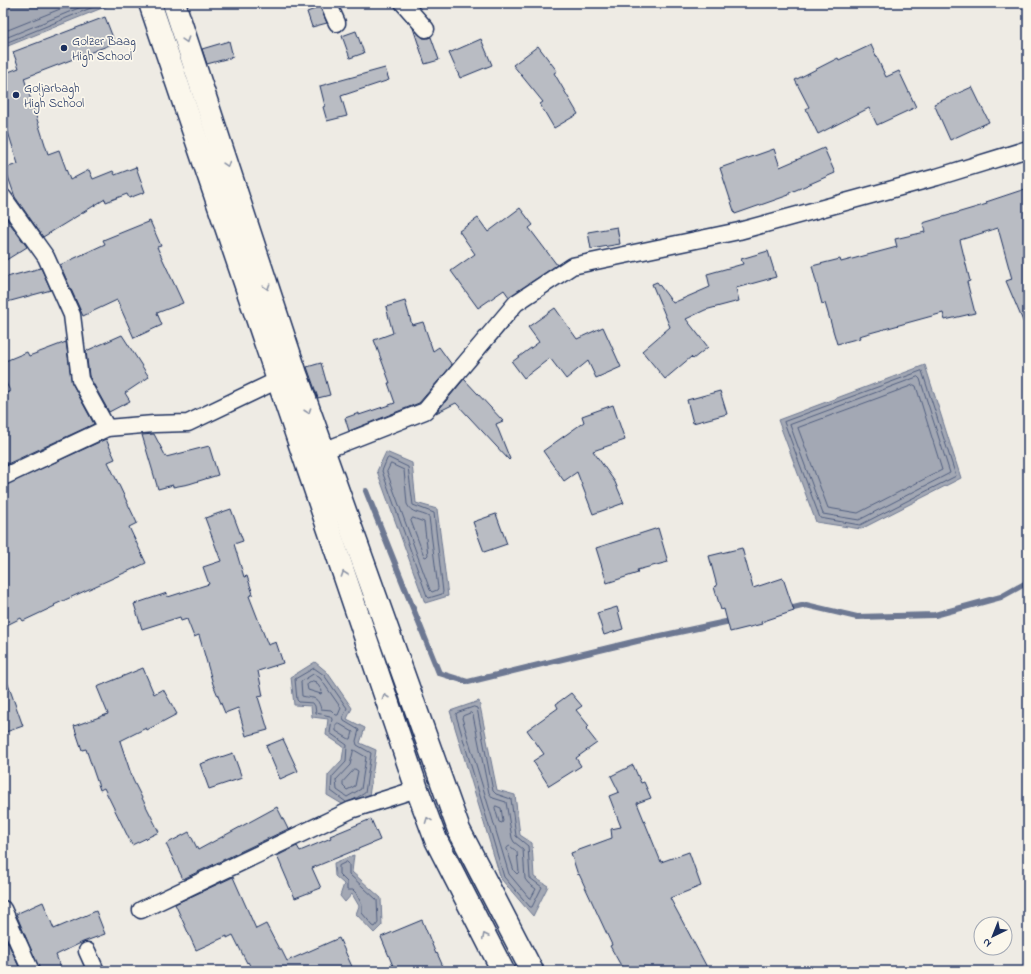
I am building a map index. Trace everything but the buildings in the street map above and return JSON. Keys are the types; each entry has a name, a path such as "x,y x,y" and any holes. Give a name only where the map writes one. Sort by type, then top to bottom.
{"highway":[{"path":"150,3 416,789 436,840 503,971"},
{"path":"174,3 322,452 459,830 532,971"}],"street":[{"path":"328,3 337,23"},
{"path":"404,3 426,29"},
{"path":"322,452 425,411 516,303 572,266 739,231 1028,149"},
{"path":"3,197 46,258 72,315 80,379 107,428"},
{"path":"3,477 107,428 188,423 278,380"},
{"path":"141,910 351,810 416,789"},
{"path":"3,909 31,971"},
{"path":"87,951 96,971"}],"water":[{"path":"3,3 106,3 107,6 3,48"},
{"path":"925,365 961,478 861,529 816,522 778,420"},
{"path":"386,452 412,463 416,503 437,509 448,596 425,603 377,471"},
{"path":"315,662 327,672 352,708 347,719 365,728 360,743 376,750 369,796 347,807 327,795 328,775 342,760 344,747 326,735 328,719 312,717 311,706 294,705 291,677"},
{"path":"479,701 497,790 515,795 520,835 532,843 534,877 548,886 533,916 501,879 450,711"},
{"path":"354,855 352,872 381,898 382,925 374,933 356,914 359,906 352,894 345,902 340,896 344,884 335,876 334,863"}],"waterway":[{"path":"366,491 439,673 468,682 637,641 735,620"},
{"path":"785,610 806,605 857,617 935,615 1001,597 1028,582"}],"place":[{"name":"Golzer Baag High School","path":"64,48"},
{"name":"Goljarbagh High School","path":"16,95"}]}
